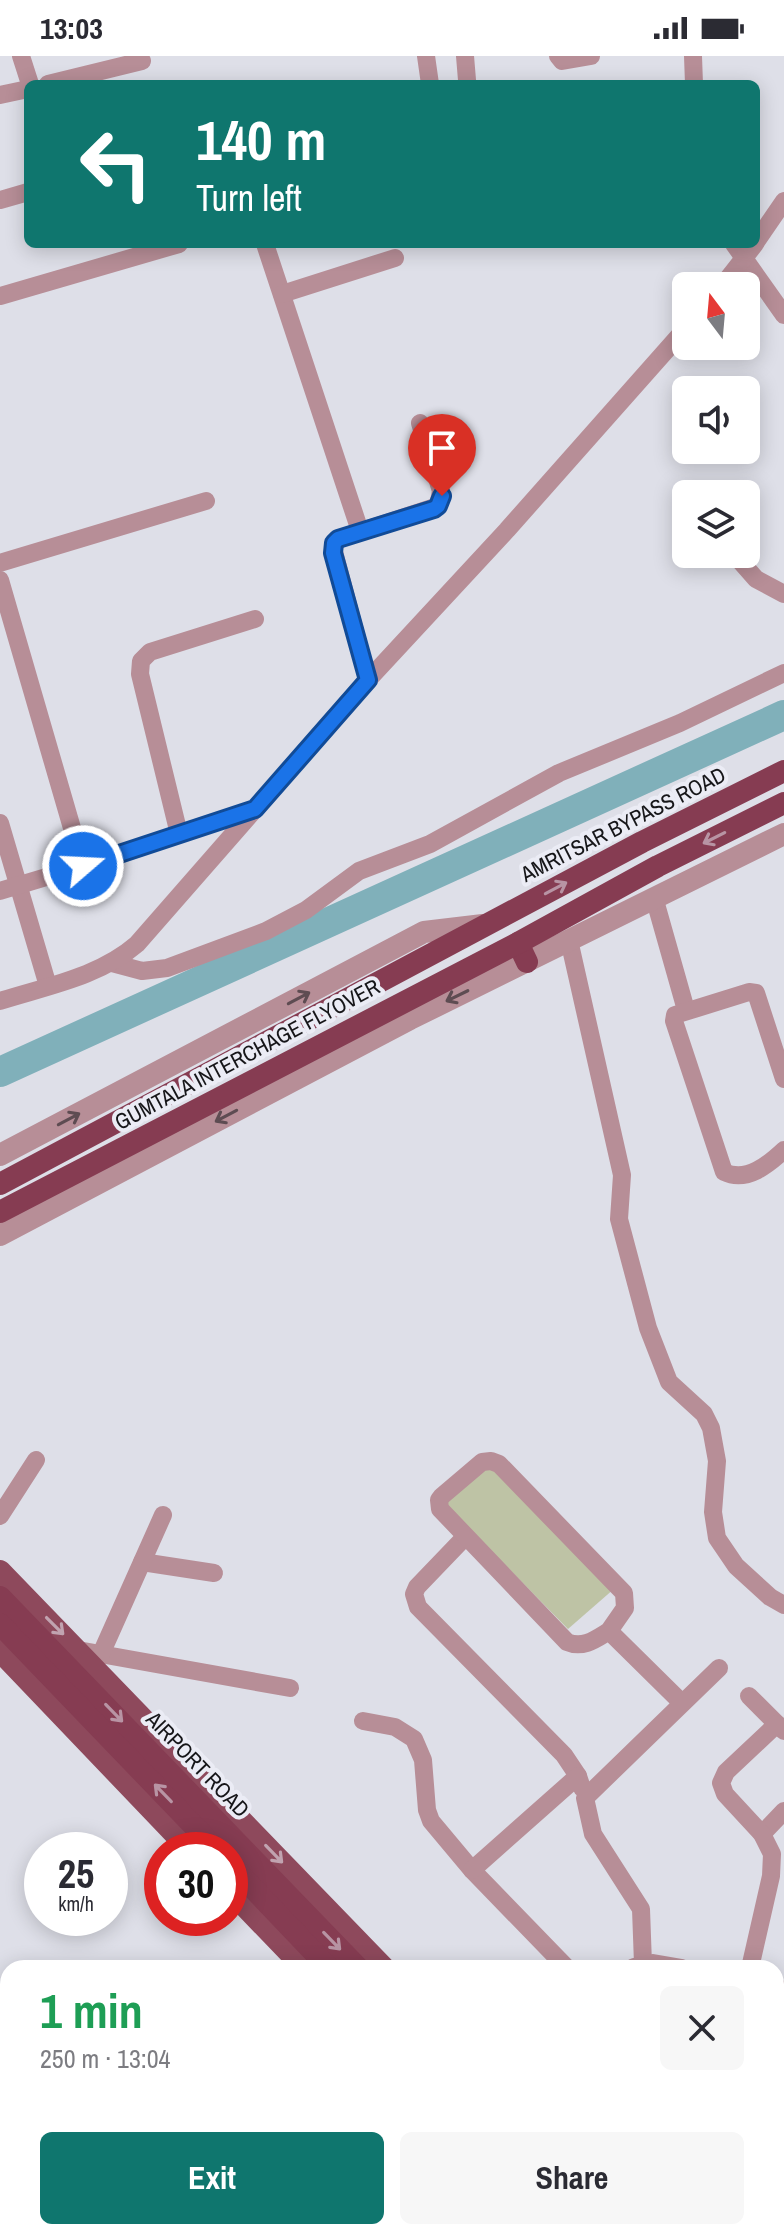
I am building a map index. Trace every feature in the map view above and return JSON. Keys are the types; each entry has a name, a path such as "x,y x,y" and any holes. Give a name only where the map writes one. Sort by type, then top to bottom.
{"highway":[{"name":"AMRITSAR BYPASS ROAD","path":"487,925 784,771"},
{"path":"522,952 658,866 784,803"},
{"name":"GUMTALA INTERCHAGE FLYOVER","path":"0,1184 487,925"},
{"name":"GUMTALA INTERCHAGE FLYOVER","path":"0,1212 462,972 522,952"},
{"name":"AIRPORT ROAD","path":"0,1597 350,1960"},
{"name":"AIRPORT ROAD","path":"0,1624 200,1832"},
{"path":"248,1883 321,1960"}],"main road":[{"path":"0,1571 90,1652 377,1960"},
{"path":"0,1651 173,1832"},
{"path":"248,1910 296,1960"}],"street":[{"path":"21,56 27,80"},
{"path":"426,56 429,80"},
{"path":"465,56 467,80"},
{"path":"558,56 565,62 591,56"},
{"path":"693,56 694,80"},
{"path":"64,80 142,61"},
{"path":"0,95 24,88"},
{"path":"0,200 24,193"},
{"path":"760,231 784,201"},
{"path":"0,296 165,248"},
{"path":"266,248 360,531"},
{"path":"731,272 747,248 784,315"},
{"path":"282,294 395,258"},
{"path":"0,1001 89,974 112,963 137,944 368,680 507,530 672,344"},
{"path":"368,680 333,553 334,543 360,531 438,506 441,491 420,423"},
{"path":"0,563 206,501"},
{"path":"746,568 756,579 784,594"},
{"path":"0,580 83,866"},
{"path":"179,834 140,674 141,661 150,652 255,619"},
{"path":"112,963 142,971 167,968 266,931 306,910 359,871 430,844 559,773 680,723 784,673"},
{"path":"9,888 255,809"},
{"path":"0,823 9,888 48,986"},
{"path":"0,1235 410,1019 522,952 569,940 784,834"},
{"path":"654,897 686,1010"},
{"path":"0,1155 424,932 487,925"},
{"path":"569,940 622,1175 619,1219 648,1328 669,1382 704,1414 711,1428 717,1461 713,1512 717,1538 736,1566 770,1597 784,1605"},
{"path":"784,1079 756,993 749,992 677,1013 674,1021 724,1172 736,1176 762,1169 784,1150"},
{"path":"0,1516 36,1460"},
{"path":"482,1462 495,1462 624,1593 625,1608 609,1631 585,1644 567,1642 465,1537 440,1509 439,1500 482,1462"},
{"path":"163,1515 142,1562 90,1652 290,1688"},
{"path":"465,1537 417,1587 414,1594 418,1607 564,1755 578,1776 593,1834 641,1909 637,1960"},
{"path":"142,1562 214,1573"},
{"path":"609,1631 682,1703"},
{"path":"585,1798 719,1668"},
{"path":"749,1696 780,1728 726,1772 721,1783 725,1794 762,1834 778,1877 752,1960"},
{"path":"363,1721 395,1727 414,1739 423,1760 427,1810 431,1821 472,1870 559,1960"},
{"path":"472,1870 578,1776"},
{"path":"762,1834 784,1811"}],"green space":[{"path":"489,1460 615,1588 568,1629 440,1499"}],"waterway":[{"path":"0,1072 784,715"}],"route":[{"path":"83,866 255,809 368,680 333,553 334,543 338,539 434,509 442,496"}]}
